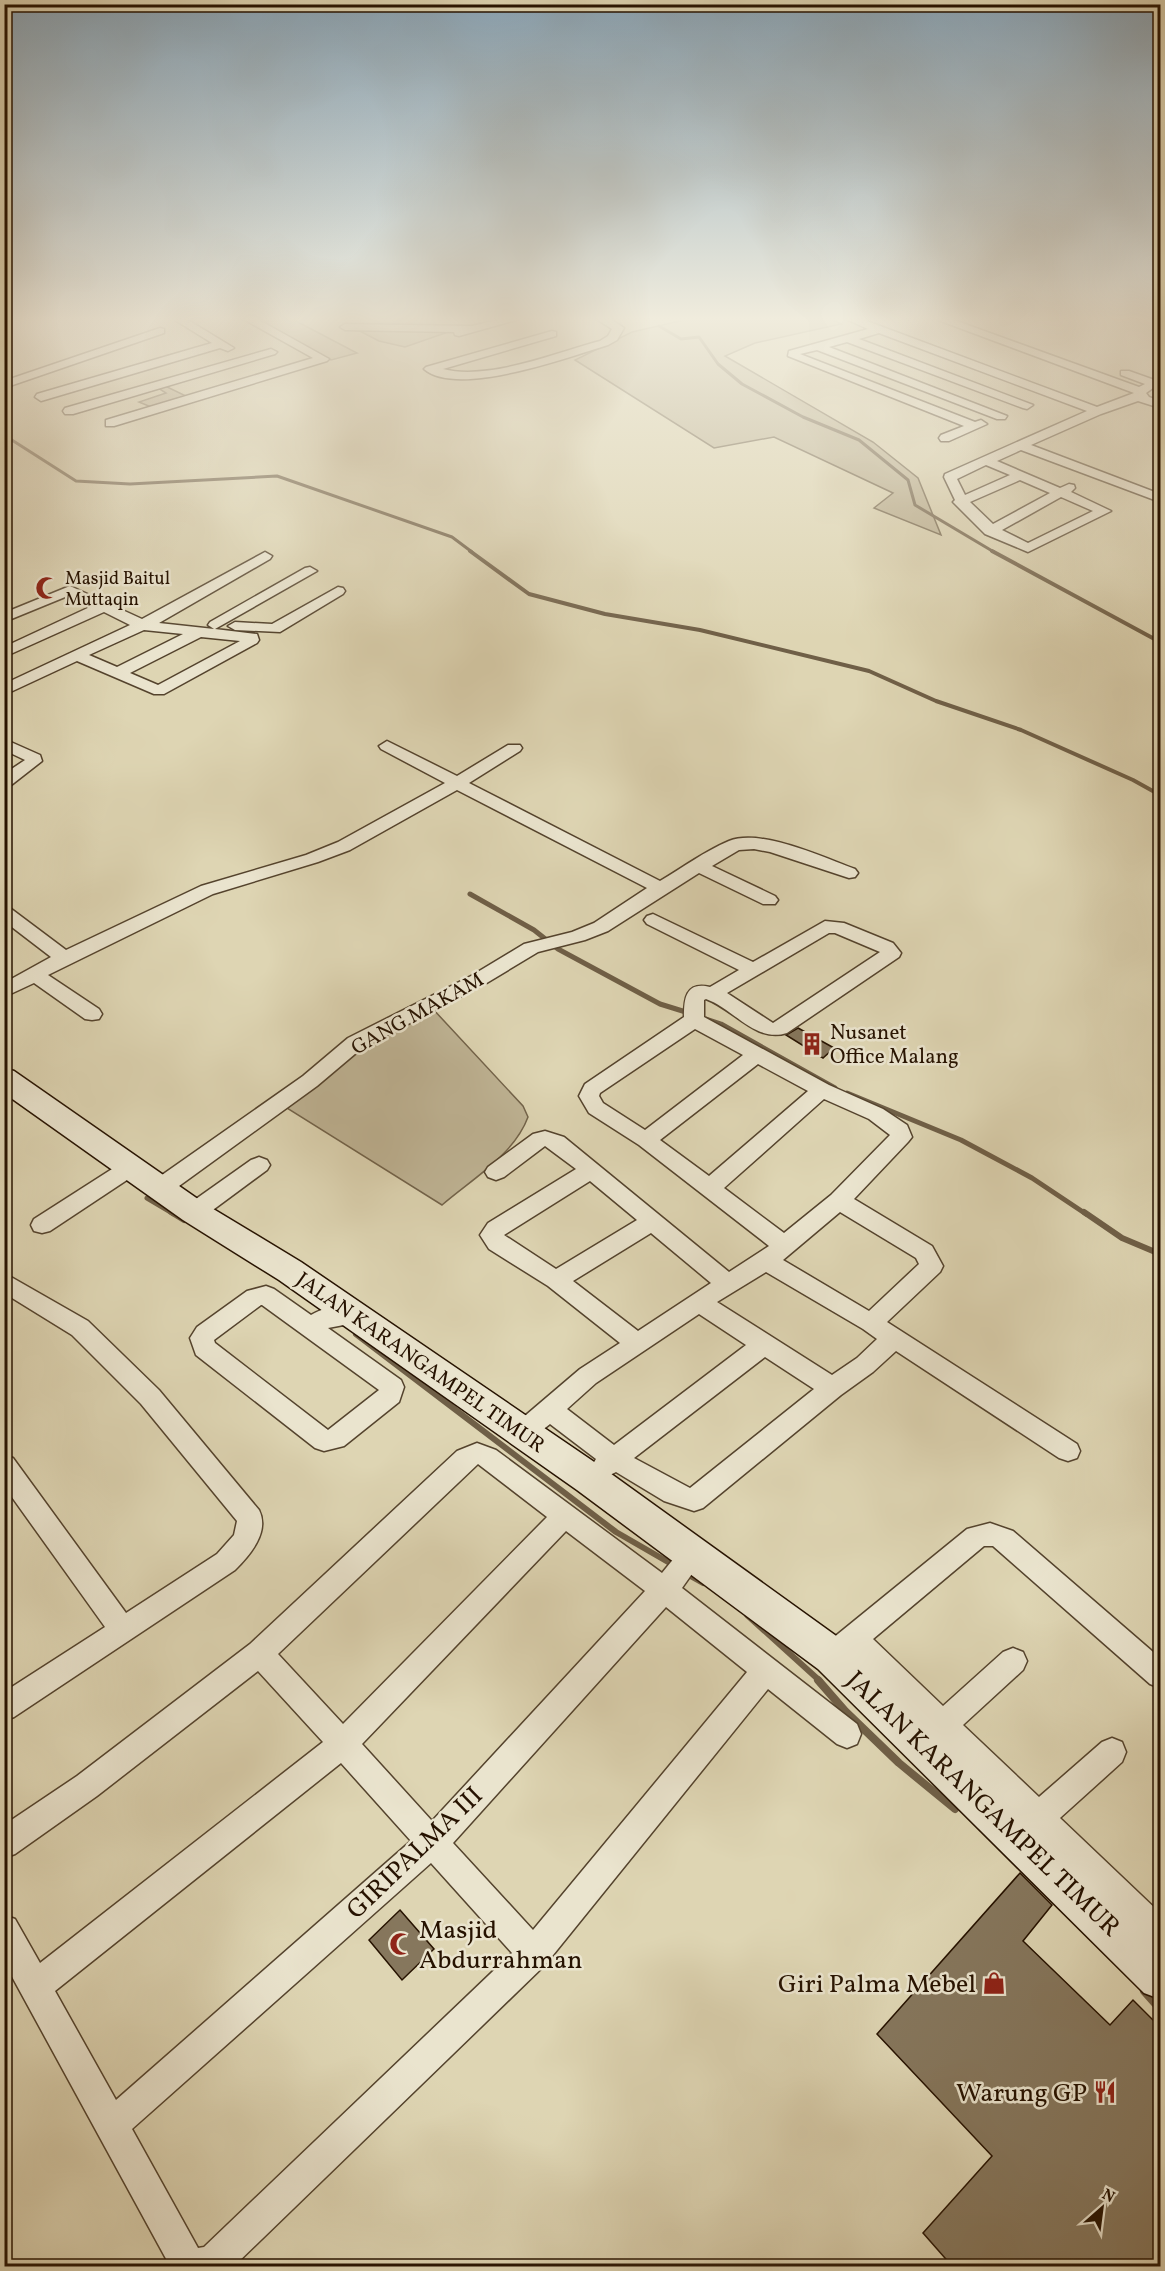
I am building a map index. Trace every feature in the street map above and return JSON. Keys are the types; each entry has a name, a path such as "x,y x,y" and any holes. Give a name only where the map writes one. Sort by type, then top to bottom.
{"street":[{"path":"945,438 974,426"},
{"path":"987,461 1062,491 1104,511 1028,548 990,531 960,502 950,477 1065,426"},
{"path":"1022,446 1161,498"},
{"path":"990,531 1098,474"},
{"path":"960,502 1021,475"},
{"path":"4,690 159,617 265,556"},
{"path":"215,625 310,571"},
{"path":"4,618 70,590 142,625 252,637 252,640 159,691 78,656"},
{"path":"159,617 215,625 275,629 338,591"},
{"path":"4,653 104,606"},
{"path":"116,674 199,632"},
{"path":"4,744 34,758 34,761 4,782"},
{"path":"387,746 660,888"},
{"path":"4,991 64,958 230,880 340,848 457,783 514,748"},
{"name":"GANG MAKAM","path":"42,1225 146,1177 310,1081 355,1043 478,980 531,948 601,927 660,888 735,845 754,844 773,847 849,873"},
{"path":"698,866 769,900"},
{"path":"4,912 64,958"},
{"path":"653,920 752,969"},
{"path":"694,1017 694,997 704,992 716,995 758,1023 774,1030 892,953 886,947 837,927 825,927 752,969 717,991 716,995"},
{"path":"36,975 92,1014"},
{"path":"519,1431 535,1422 588,1376 699,1302 766,1261 839,1201 898,1143 901,1137 900,1130 876,1114 822,1090 756,1055 694,1017"},
{"path":"694,1017 592,1089 589,1096 596,1108 646,1140 784,1245"},
{"path":"646,1140 756,1055"},
{"name":"JALAN KARANGAMPEL TIMUR","path":"4,1078 194,1212 290,1271 332,1324 519,1431 602,1469 679,1571 842,1647 943,1724 1161,1934"},
{"path":"709,1188 822,1090"},
{"path":"496,1172 533,1143 545,1138 557,1142 728,1284"},
{"path":"194,1212 259,1165"},
{"path":"591,1170 496,1229 491,1235 497,1243 556,1280 638,1344"},
{"path":"839,1201 924,1252 932,1266 871,1323"},
{"path":"556,1280 653,1221"},
{"path":"766,1261 871,1323 1068,1451"},
{"path":"4,1282 80,1328 150,1397 250,1518 249,1534 226,1562 4,1708"},
{"path":"261,1295 271,1297 332,1324 393,1390 341,1436 330,1441 324,1441 204,1348 202,1343 205,1334 261,1295"},
{"path":"699,1302 832,1388"},
{"path":"549,1409 602,1469 694,1500 832,1388 865,1365 894,1338"},
{"path":"602,1469 763,1345"},
{"path":"4,1843 87,1786 260,1653 466,1458 477,1453 487,1457 565,1515 679,1571 766,1671 847,1734"},
{"path":"4,1465 123,1630"},
{"path":"36,1986 343,1744 565,1515"},
{"path":"842,1647 976,1537 985,1533 1004,1539 1161,1675"},
{"name":"GIRIPALMA III","path":"111,2126 433,1842 679,1571"},
{"name":"JALAN KARANGAMPEL TIMUR","path":"842,1647 1158,1969"},
{"path":"260,1653 534,1954"},
{"path":"943,1724 1013,1661"},
{"path":"201,2266 216,2260 534,1954 766,1671"},
{"path":"1040,1816 1112,1752"},
{"path":"4,1930 186,2260 196,2266"}],"shaded area":[{"path":"679,426 845,426 873,442 918,478 941,535 874,508 893,493 774,437 714,448"},
{"path":"432,1008 523,1106 528,1117 522,1131 503,1155 442,1205 282,1105 354,1047"}],"building":[{"name":"Nusanet Office Malang","path":"798,1028 834,1048 823,1058 786,1035"},
{"path":"1020,1873 1052,1905 1023,1941 1110,2025 1133,2000 1161,2028 1161,2266 952,2266 923,2233 992,2156 877,2034"},
{"name":"Masjid Abdurrahman","path":"400,1910 434,1949 402,1980 369,1940"}],"waterway":[{"path":"825,426 859,440 908,480 915,505 994,552"},
{"path":"4,435 76,481 130,484 277,476 452,537 472,552"},
{"path":"470,551 529,594 605,614 700,630 869,671 936,701 1021,730 1133,780 1160,795"},
{"path":"992,551 1160,642"},
{"path":"470,894 534,930 558,949 660,1004 689,1013"},
{"path":"706,1019 721,1024 835,1088"},
{"path":"847,1093 961,1140 1032,1178 1086,1214"},
{"path":"147,1198 174,1214"},
{"path":"171,1212 184,1220"},
{"path":"1084,1212 1122,1238 1160,1254"},
{"path":"356,1334 616,1532 675,1566"},
{"path":"685,1573 703,1583"},
{"path":"747,1615 820,1681"},
{"path":"818,1680 845,1711 899,1763 955,1809"},
{"path":"1144,1991 1160,2009"}],"place":[{"name":"Masjid Baitul Muttaqin","path":"47,588"},
{"name":"Nusanet Office Malang","path":"812,1044"},
{"name":"Masjid Abdurrahman","path":"401,1944"},
{"name":"Giri Palma Mebel","path":"994,1983"},
{"name":"Warung GP","path":"1105,2092"}]}
